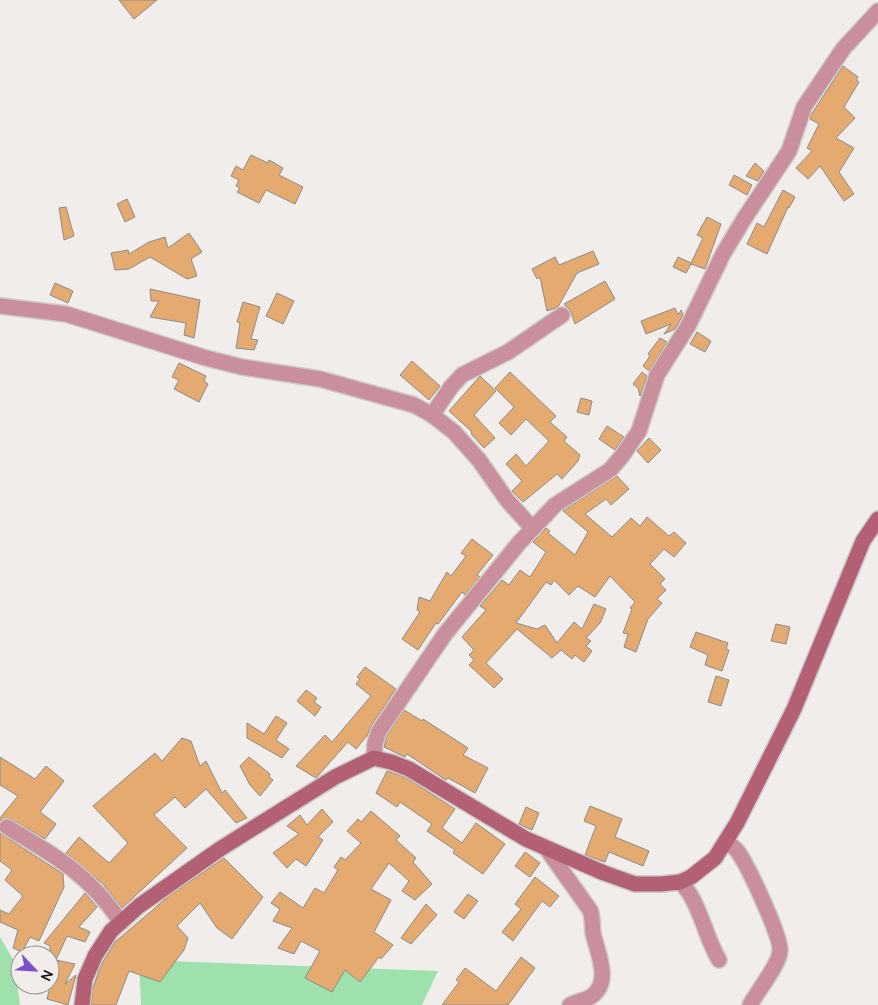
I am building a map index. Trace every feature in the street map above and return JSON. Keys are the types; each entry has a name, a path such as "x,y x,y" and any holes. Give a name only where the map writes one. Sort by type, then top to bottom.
{"main road":[{"path":"82,1005 85,979 95,956 111,931 139,906 220,849 335,777 374,758 391,762 409,770 473,809 546,848 635,884 680,882 701,870 715,858 726,843 794,709 863,542 878,519"}],"street":[{"path":"374,758 374,743 379,731 445,634 518,543 555,506 610,470 631,444 639,431 657,375 688,326 736,233 780,168 804,107 844,49 878,11"},
{"path":"0,306 66,314 103,324 175,350 242,367 320,379 398,400 432,415 454,432 479,460 507,500 533,529"},
{"path":"432,415 451,387 462,375 508,352 562,315"},
{"path":"7,827 60,858 106,900 121,922"},
{"path":"726,843 738,852 757,887 778,941 780,952 774,966 750,1005"},
{"path":"546,848 590,910 594,920 593,930 602,964 601,984 593,995 570,1005"},
{"path":"680,882 686,887 708,942 719,960"}],"green space":[{"path":"0,937 10,954 10,995 19,995 20,1005 0,1005"},
{"path":"139,960 438,971 422,1005 141,1005"}],"building":[{"path":"119,0 157,0 134,19"},
{"path":"843,66 858,77 856,80 859,82 844,107 855,118 836,138 854,148 839,172 854,194 844,201 820,166 808,179 796,168 812,151 807,148 819,124 810,119 811,115"},
{"path":"251,155 268,163 269,160 283,168 279,175 303,187 295,204 266,190 259,203 237,192 240,188 236,186 239,180 231,176 236,166 243,170"},
{"path":"755,163 764,171 758,181 746,176"},
{"path":"734,175 752,185 747,195 729,185"},
{"path":"783,190 795,197 788,207 767,254 747,244 757,223 764,227"},
{"path":"127,199 135,217 125,222 117,204"},
{"path":"66,207 74,236 64,240 59,208"},
{"path":"707,217 721,224 705,269 691,264 686,273 673,267 678,257 691,263 703,238 697,235"},
{"path":"189,233 202,252 191,259 197,276 187,279 150,257 129,269 115,270 111,253 128,250 129,254 149,242 165,237 168,248"},
{"path":"593,251 599,264 577,273 558,307 547,311 540,277 537,279 532,269 555,257 559,265"},
{"path":"605,281 615,299 575,324 570,310 564,304"},
{"path":"55,283 73,291 68,303 50,295"},
{"path":"150,289 200,300 194,338 184,335 186,323 150,317 159,301 151,301"},
{"path":"277,293 294,301 283,324 266,316"},
{"path":"243,302 260,307 251,339 258,340 254,350 236,348 240,323 237,322"},
{"path":"675,308 678,315 681,310 683,315 675,329 664,334 671,324 646,334 641,321"},
{"path":"697,332 711,341 705,352 690,344"},
{"path":"660,338 667,342 649,371 643,366 650,356 648,354"},
{"path":"412,361 440,386 429,400 400,375"},
{"path":"179,363 206,376 204,381 208,384 199,402 174,389 179,380 172,377"},
{"path":"510,372 556,416 550,422 567,437 564,441 580,455 578,461 562,479 557,474 523,502 512,491 522,481 506,464 516,454 526,466 549,441 526,419 511,435 499,423 514,407 495,388"},
{"path":"642,372 647,376 640,396 638,388 633,384"},
{"path":"480,376 496,391 474,415 495,438 484,448 472,435 471,431 449,411"},
{"path":"581,398 592,401 589,415 577,412"},
{"path":"607,426 624,437 615,450 599,439"},
{"path":"649,438 661,450 648,463 637,451"},
{"path":"617,476 629,489 611,505 606,499 585,514 612,537 631,518 640,526 647,517 669,536 674,532 686,543 674,557 664,549 650,564 665,579 660,584 666,590 657,599 662,603 648,619 636,652 624,647 628,634 623,633 632,609 630,608 635,602 610,576 595,597 578,586 569,595 554,580 551,585 546,582 516,623 537,629 545,625 557,643 574,622 582,629 594,604 606,609 600,623 586,638 591,641 586,646 592,651 584,662 575,655 572,659 561,650 552,658 517,629 486,663 503,679 494,688 469,665 474,660 469,655 474,650 462,637 486,610 480,606 502,580 509,585 520,570 530,577 546,552 533,542 546,528 550,531 548,533 575,555 588,532 563,511"},
{"path":"472,539 493,555 477,575 480,577 465,595 462,592 438,624 436,623 418,650 402,639 420,612 417,610 419,597 430,601 447,572 451,576 466,556 461,553"},
{"path":"776,624 790,627 786,644 771,641"},
{"path":"696,632 728,643 726,649 729,650 722,671 705,665 708,655 690,647"},
{"path":"365,667 396,689 371,726 367,736 356,749 348,742 316,778 296,766 325,735 332,742 371,696 356,684 360,679 357,677"},
{"path":"716,676 729,680 721,706 708,702"},
{"path":"306,690 317,698 314,702 321,707 315,716 297,701"},
{"path":"404,710 422,721 423,719 468,748 463,755 488,768 475,793 448,778 446,780 407,754 405,757 384,747 387,735"},
{"path":"276,716 287,723 276,740 289,749 282,758 247,738 247,723 264,734"},
{"path":"182,738 191,741 200,766 206,761 222,793 225,790 247,818 236,823 206,789 185,808 175,797 154,815 187,848 122,908 103,884 66,853 79,837 109,863 128,843 93,806 155,753 162,761"},
{"path":"0,757 35,779 46,766 64,781 40,812 56,824 45,839 11,819 7,818 0,821 0,818 18,796 0,785"},
{"path":"249,757 270,774 269,777 273,780 260,796 250,785 240,766"},
{"path":"387,771 405,777 455,809 442,828 462,843 476,823 505,844 483,874 453,853 455,850 427,831 432,824 400,802 397,807 376,793"},
{"path":"590,806 622,819 615,837 649,851 643,866 609,852 605,862 585,855 596,826 584,821"},
{"path":"526,807 539,813 532,830 519,824"},
{"path":"322,809 333,822 318,837 323,840 306,866 296,859 287,868 273,853 299,834 287,826 300,815 307,825"},
{"path":"371,811 400,836 396,840 416,858 413,862 432,884 415,900 402,891 409,881 389,863 371,889 391,900 374,932 393,945 381,959 379,957 360,982 345,970 332,992 305,978 320,951 301,941 294,954 278,948 292,928 273,921 280,909 271,903 280,892 303,908 315,888 324,893 338,870 334,867 341,857 345,860 361,843 347,831 358,819 361,822"},
{"path":"0,833 63,874 64,887 39,941 30,937 26,945 14,945 18,930 0,922 0,910 9,914 23,896 5,880 12,870 0,861"},
{"path":"525,852 540,863 530,877 515,866"},
{"path":"224,858 263,897 232,939 217,928 200,903 177,926 188,938 184,950 160,982 129,971 116,1005 91,1005 93,988 101,965 115,942 170,895"},
{"path":"535,877 559,896 550,907 542,901 513,941 502,932 521,909 515,904"},
{"path":"85,893 97,907 79,927 90,932 85,942 67,936 60,951 60,945 44,943"},
{"path":"468,894 478,901 464,919 454,912"},
{"path":"426,904 437,915 411,944 401,938"},
{"path":"521,957 535,968 508,1005 442,1005 459,982 456,980 465,968 496,991"},
{"path":"60,961 75,964 65,984 76,975 68,1005 47,999 48,995 60,995"}]}
